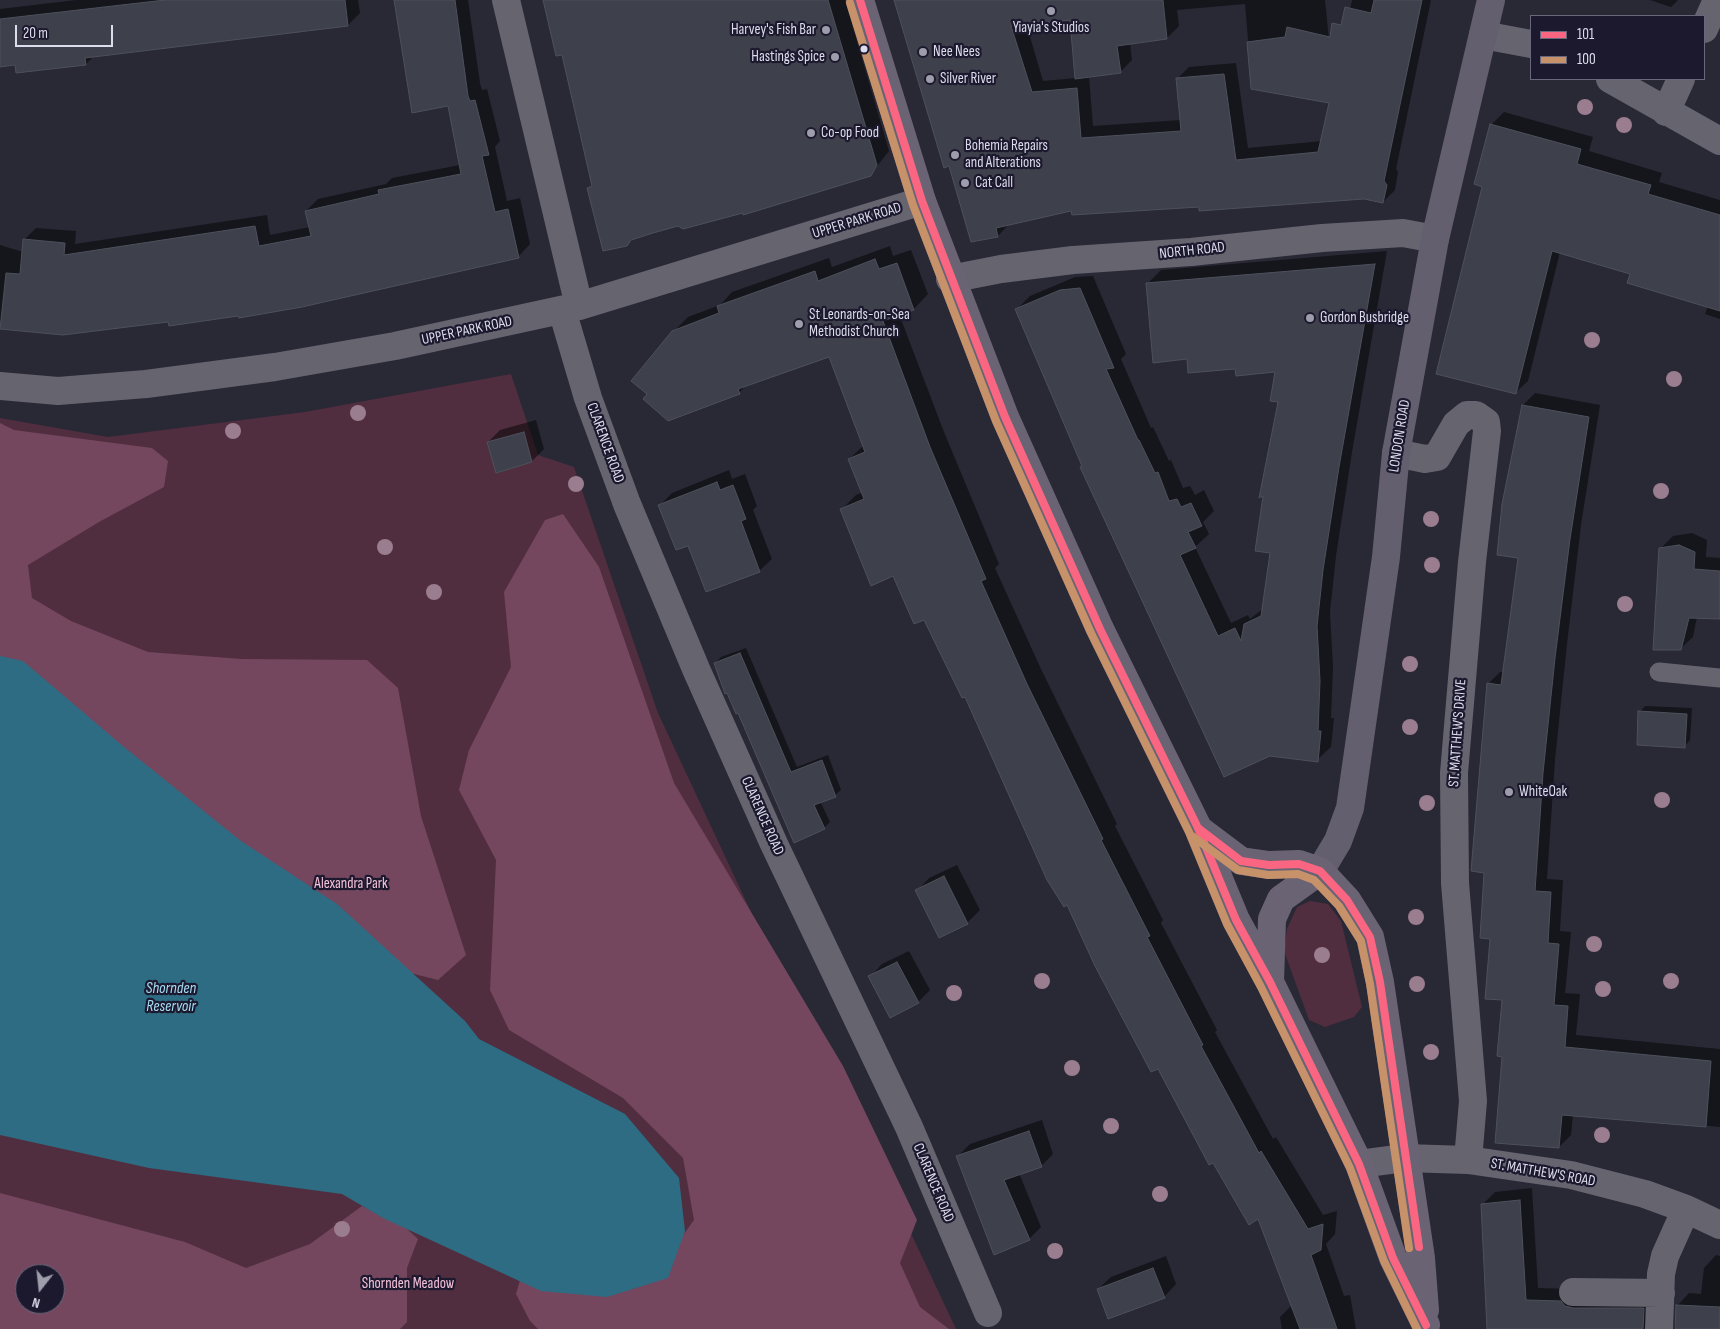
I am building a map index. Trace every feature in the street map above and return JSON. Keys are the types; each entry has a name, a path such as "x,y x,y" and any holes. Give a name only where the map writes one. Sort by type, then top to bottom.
{"highway":[{"path":"860,0 922,201 950,279 1033,483 1100,629 1198,828 1236,920 1270,982"},
{"path":"1198,828 1223,850 1241,861 1269,865 1299,864 1320,871"},
{"name":"LONDON ROAD","path":"1320,871 1347,900 1370,937 1380,982 1421,1258 1426,1327 1393,1258 1359,1164 1270,982 1272,918 1281,899 1320,871"}],"main road":[{"name":"LONDON ROAD","path":"1320,871 1338,841 1350,808 1386,557 1396,453 1435,239 1491,0"}],"street":[{"name":"CLARENCE ROAD","path":"506,0 571,308 588,398 627,504 692,660 774,844 909,1126 988,1313"},
{"path":"1705,27 1717,0"},
{"path":"1483,35 1530,44"},
{"path":"1612,80 1720,141"},
{"path":"1666,112 1681,80"},
{"name":"UPPER PARK ROAD","path":"0,386 58,391 146,384 275,368 395,346 571,308 922,201"},
{"name":"NORTH ROAD","path":"950,279 1000,269 1073,260 1191,252 1322,238 1403,233 1435,239"},
{"name":"ST. MATTHEW'S DRIVE","path":"1396,453 1425,459 1437,458 1456,424 1467,415 1476,415 1486,422 1487,431 1472,562 1454,774 1455,883 1474,1101 1468,1160"},
{"name":"ST. MATTHEW'S ROAD","path":"1359,1164 1405,1158 1468,1160 1571,1175 1645,1194 1686,1208 1720,1225"},
{"path":"1660,1329 1661,1274 1665,1256 1686,1208"},
{"path":"1573,1292 1661,1293"}],"lane":[{"path":"1659,672 1720,678"}],"green space":[{"name":"Alexandra Park","path":"511,374 538,455 574,467 658,713 760,931 893,1195 956,1329 91,1329 65,1311 65,1264 15,1264 15,1271 0,1267 0,418 108,437 305,412"},
{"path":"0,423 14,430 152,448 168,461 164,487 99,522 28,565 32,598 71,621 148,652 242,659 367,660 398,688 421,816 466,955 438,980 363,961 0,683"},
{"path":"563,514 599,567 674,783 843,1066 917,1220 900,1263 920,1307 949,1329 538,1329 530,1321 516,1294 525,1263 660,1267 694,1220 683,1158 623,1098 509,1030 490,990 496,860 459,790 469,750 511,667 504,592 545,520"},
{"path":"1310,901 1328,904 1341,921 1362,1007 1354,1017 1325,1027 1309,1020 1284,951 1287,929 1297,907"},
{"path":"0,1193 185,1242 246,1268 310,1244 362,1206 406,1228 418,1239 407,1268 407,1322 400,1329 0,1329"}],"water":[{"name":"Shornden Reservoir","path":"0,656 23,661 124,747 241,841 337,904 465,1021 479,1039 625,1114 679,1178 685,1231 668,1278 607,1297 541,1291 383,1218 342,1194 149,1168 0,1135"}],"building":[{"path":"165,0 345,0 348,26 85,58 86,65 16,73 15,65 0,67 0,19"},
{"path":"394,0 455,0 468,96 470,101 475,100 489,155 482,156 495,212 508,209 519,258 302,307 239,318 238,316 169,326 168,322 63,335 0,329 6,273 20,274 23,239 65,243 64,255 255,226 259,246 311,236 305,211 379,194 378,190 461,174 448,106 412,113"},
{"path":"543,0 828,0 877,165 871,176 743,215 743,213 683,229 678,226 631,240 627,246 603,251 587,188 592,186 562,55 556,56"},
{"path":"894,0 1163,0 1167,39 1117,46 1121,73 1075,79 1070,20 1011,26 1032,92 1077,88 1081,138 1181,131 1176,78 1224,74 1236,160 1318,152 1329,103 1251,89 1247,42 1285,37 1287,27 1330,37 1332,23 1341,25 1345,7 1371,13 1374,0 1422,0 1384,181 1387,185 1383,203 1364,199 1199,211 1199,207 1072,215 1071,211 996,228 998,237 971,242 949,166 944,168"},
{"path":"1490,124 1581,149 1577,164 1651,185 1648,194 1720,215 1720,311 1627,283 1630,274 1552,251 1516,394 1436,374 1482,187 1474,184"},
{"path":"875,259 879,269 897,263 914,310 883,321 930,447 986,579 981,581 1027,684 1103,839 1101,840 1150,936 1147,937 1203,1045 1201,1046 1259,1153 1261,1151 1308,1229 1323,1224 1321,1250 1311,1255 1337,1329 1300,1329 1258,1219 1249,1225 1213,1163 1209,1165 1158,1069 1151,1072 1095,966 1067,905 1064,907 1047,880 965,697 962,698 924,620 914,624 893,576 871,586 840,509 864,499 848,459 865,452 829,357 738,389 740,394 668,421 643,399 647,394 631,381 672,331 719,313 717,306 815,271 818,281"},
{"path":"1375,264 1323,570 1317,626 1320,681 1318,731 1321,731 1318,762 1270,756 1224,777 1080,467 1082,466 1015,309 1060,290 1080,288 1114,368 1106,369 1138,440 1155,473 1158,472 1169,501 1177,499 1181,507 1191,503 1202,526 1188,532 1196,548 1180,555 1218,636 1235,628 1241,641 1244,624 1261,616 1270,553 1255,551 1263,496 1259,498 1278,402 1270,401 1275,372 1236,376 1235,369 1188,373 1187,359 1153,363 1146,283"},
{"path":"1522,405 1589,417 1570,539 1555,658 1543,773 1535,891 1551,892 1548,943 1559,944 1554,1005 1568,1006 1565,1047 1711,1061 1706,1127 1562,1115 1559,1148 1495,1143 1502,1057 1497,1056 1502,1000 1485,999 1490,939 1480,938 1484,873 1471,871 1487,683 1501,685 1518,558 1497,555 1502,504"},
{"path":"524,432 532,462 496,473 487,442"},
{"path":"717,482 720,490 733,485 746,519 741,521 760,572 706,592 688,546 676,550 658,505"},
{"path":"1679,545 1695,552 1694,569 1720,571 1720,619 1689,618 1681,650 1653,650 1659,548"},
{"path":"740,653 791,772 822,760 836,797 814,805 825,829 794,843 738,713 736,714 727,693 725,694 714,663"},
{"path":"1638,711 1687,714 1685,748 1637,745"},
{"path":"944,876 968,924 939,938 915,890"},
{"path":"897,962 919,1003 890,1018 868,976"},
{"path":"1029,1131 1042,1167 1004,1180 1030,1240 994,1255 956,1156"},
{"path":"1520,1200 1526,1300 1561,1301 1565,1306 1573,1308 1644,1308 1643,1329 1487,1329 1481,1204"},
{"path":"1153,1268 1165,1298 1108,1319 1097,1289"},
{"path":"1676,1305 1720,1307 1720,1329 1675,1329"}],"transit line":[{"name":"101","path":"860,0 922,201 1005,417 1100,629 1198,828 1236,920 1270,982 1359,1164 1393,1258 1426,1325"},
{"name":"100","path":"850,3 913,205 996,421 1091,633 1189,832 1227,924 1261,987 1350,1168 1384,1261 1417,1329"},
{"name":"101","path":"1198,828 1241,861 1269,865 1299,864 1320,871 1347,900 1370,937 1380,982 1419,1247"},
{"name":"100","path":"1192,836 1238,870 1268,875 1298,874 1314,880 1339,906 1361,941 1370,984 1409,1248"}],"place":[{"name":"Yiayia's Studios","path":"1051,11"},
{"name":"Harvey's Fish Bar","path":"826,30"},
{"name":"Nee Nees","path":"923,52"},
{"name":"Hastings Spice","path":"835,57"},
{"name":"Silver River","path":"930,79"},
{"name":"Co-op Food","path":"811,133"},
{"name":"Bohemia Repairs and Alterations","path":"955,155"},
{"name":"Cat Call","path":"965,183"},
{"name":"Gordon Busbridge","path":"1310,318"},
{"name":"St Leonards-on-Sea Methodist Church","path":"799,324"},
{"name":"WhiteOak","path":"1509,792"}],"park label":[{"name":"Shornden Meadow","path":"408,1284"}]}
